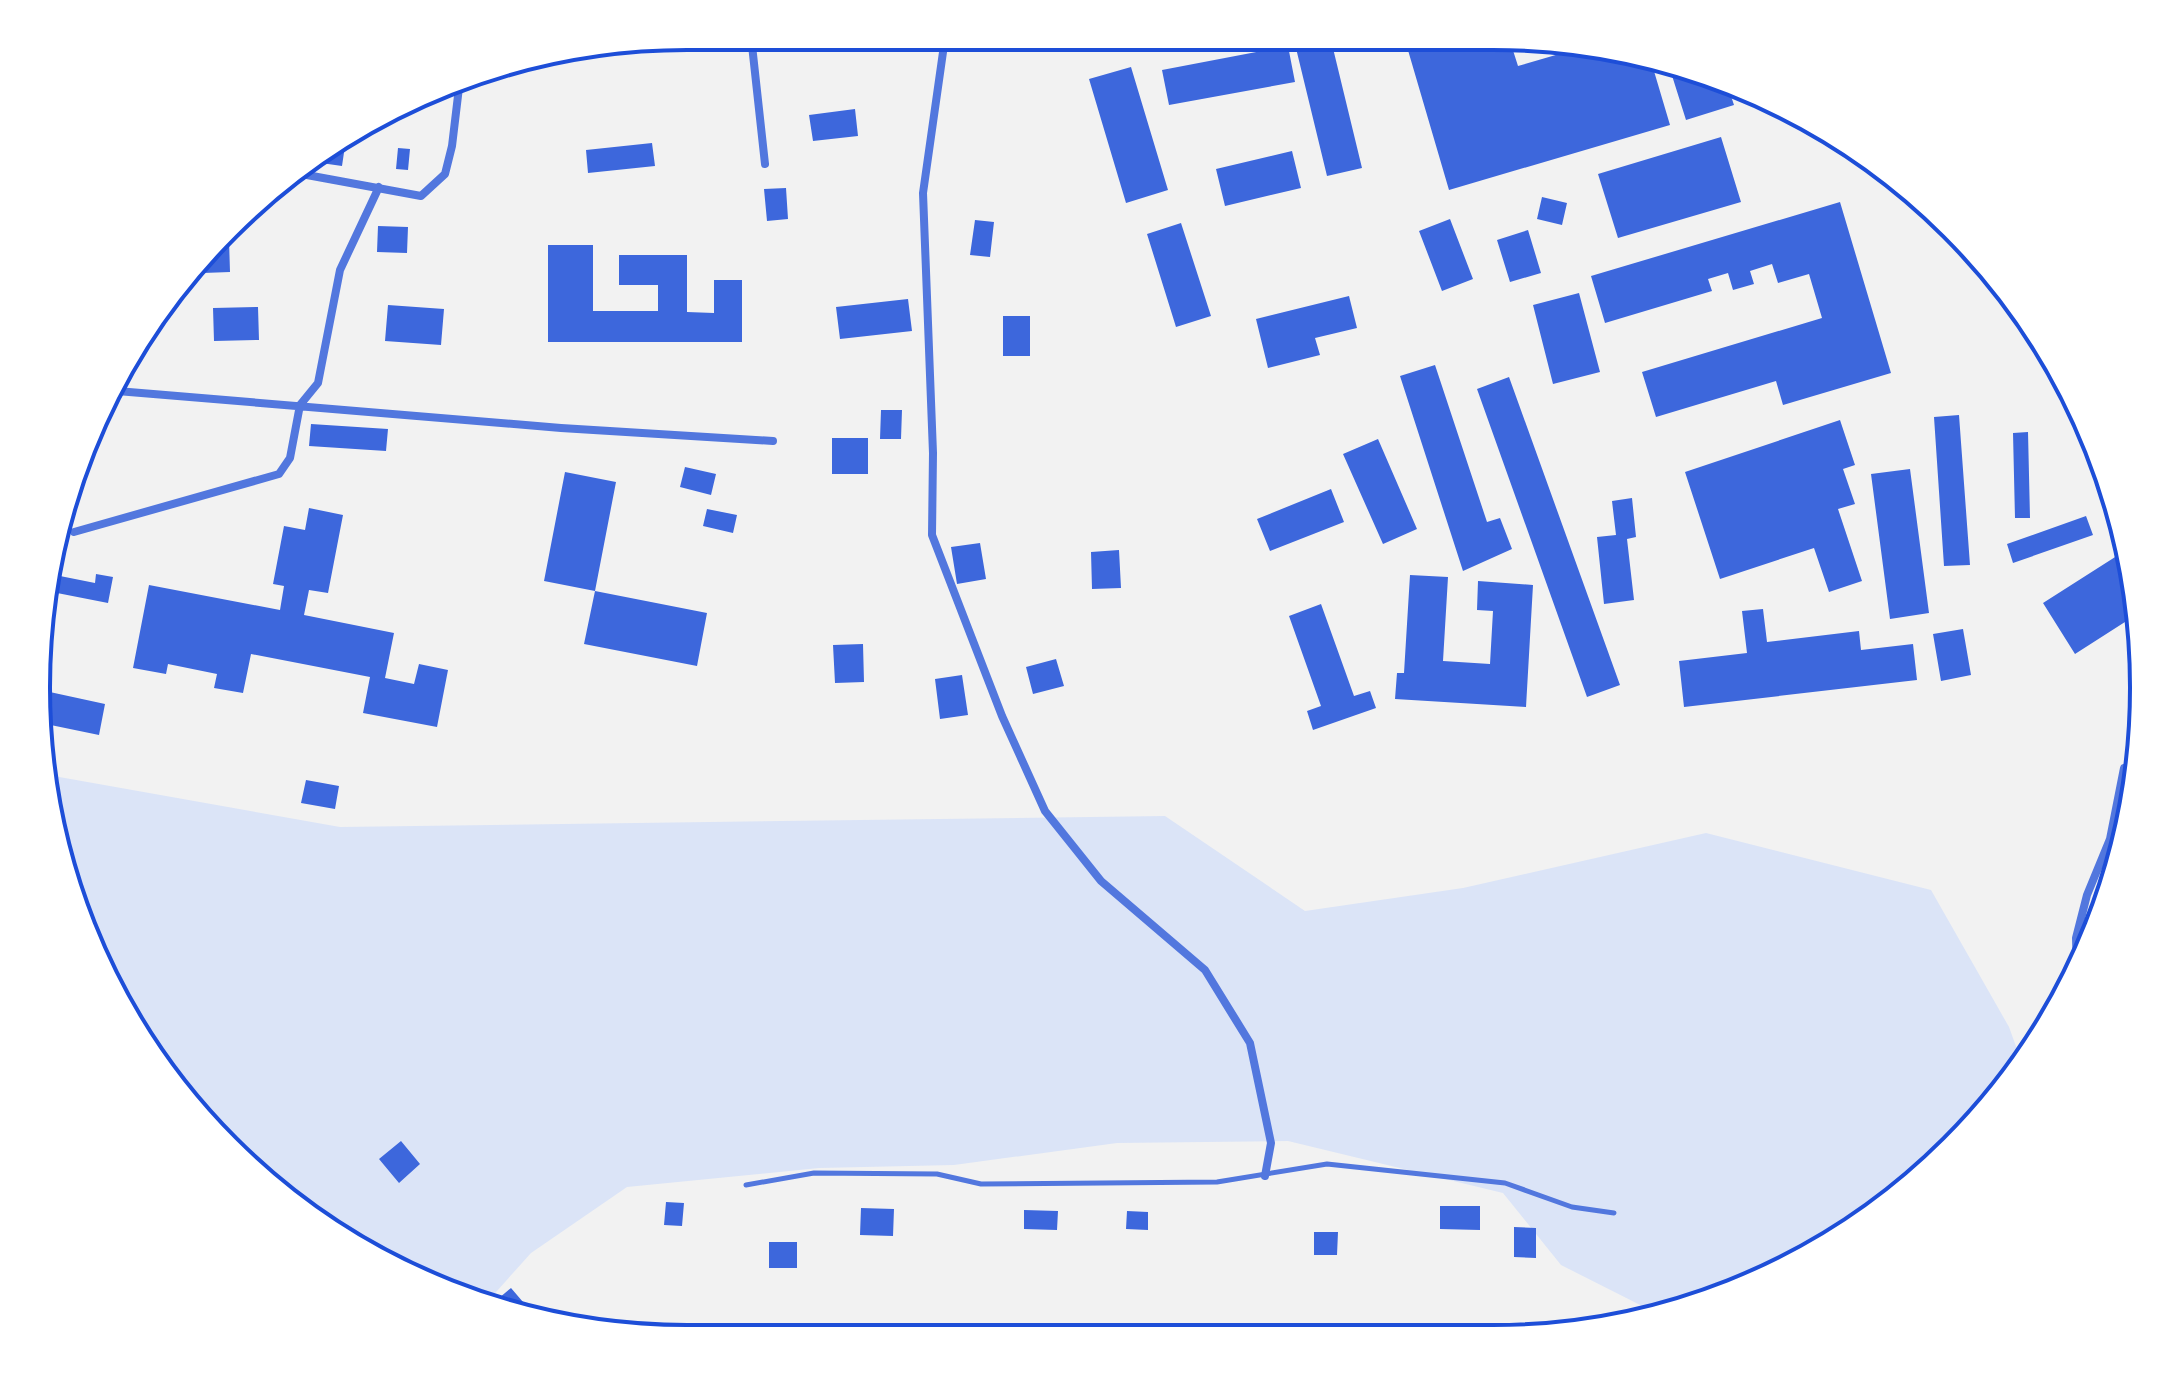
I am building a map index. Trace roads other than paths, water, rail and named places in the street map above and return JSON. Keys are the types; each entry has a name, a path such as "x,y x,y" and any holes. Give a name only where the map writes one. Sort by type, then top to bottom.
{"street":[{"path":"753,50 765,164"},
{"path":"943,50 923,193 933,453 932,535 1002,716 1045,811 1101,881 1205,970 1250,1043 1271,1143 1265,1176"},
{"path":"308,175 421,196 445,174 458,94"},
{"path":"74,532 279,474 290,458 300,405 318,383 340,270 379,187"},
{"path":"123,391 561,428 773,441"},
{"path":"2076,942 2087,895 2110,839 2125,768"}],"lane":[{"path":"746,1185 814,1173 937,1174 981,1184 1217,1182 1327,1164 1505,1183 1572,1207 1614,1213"}]}
